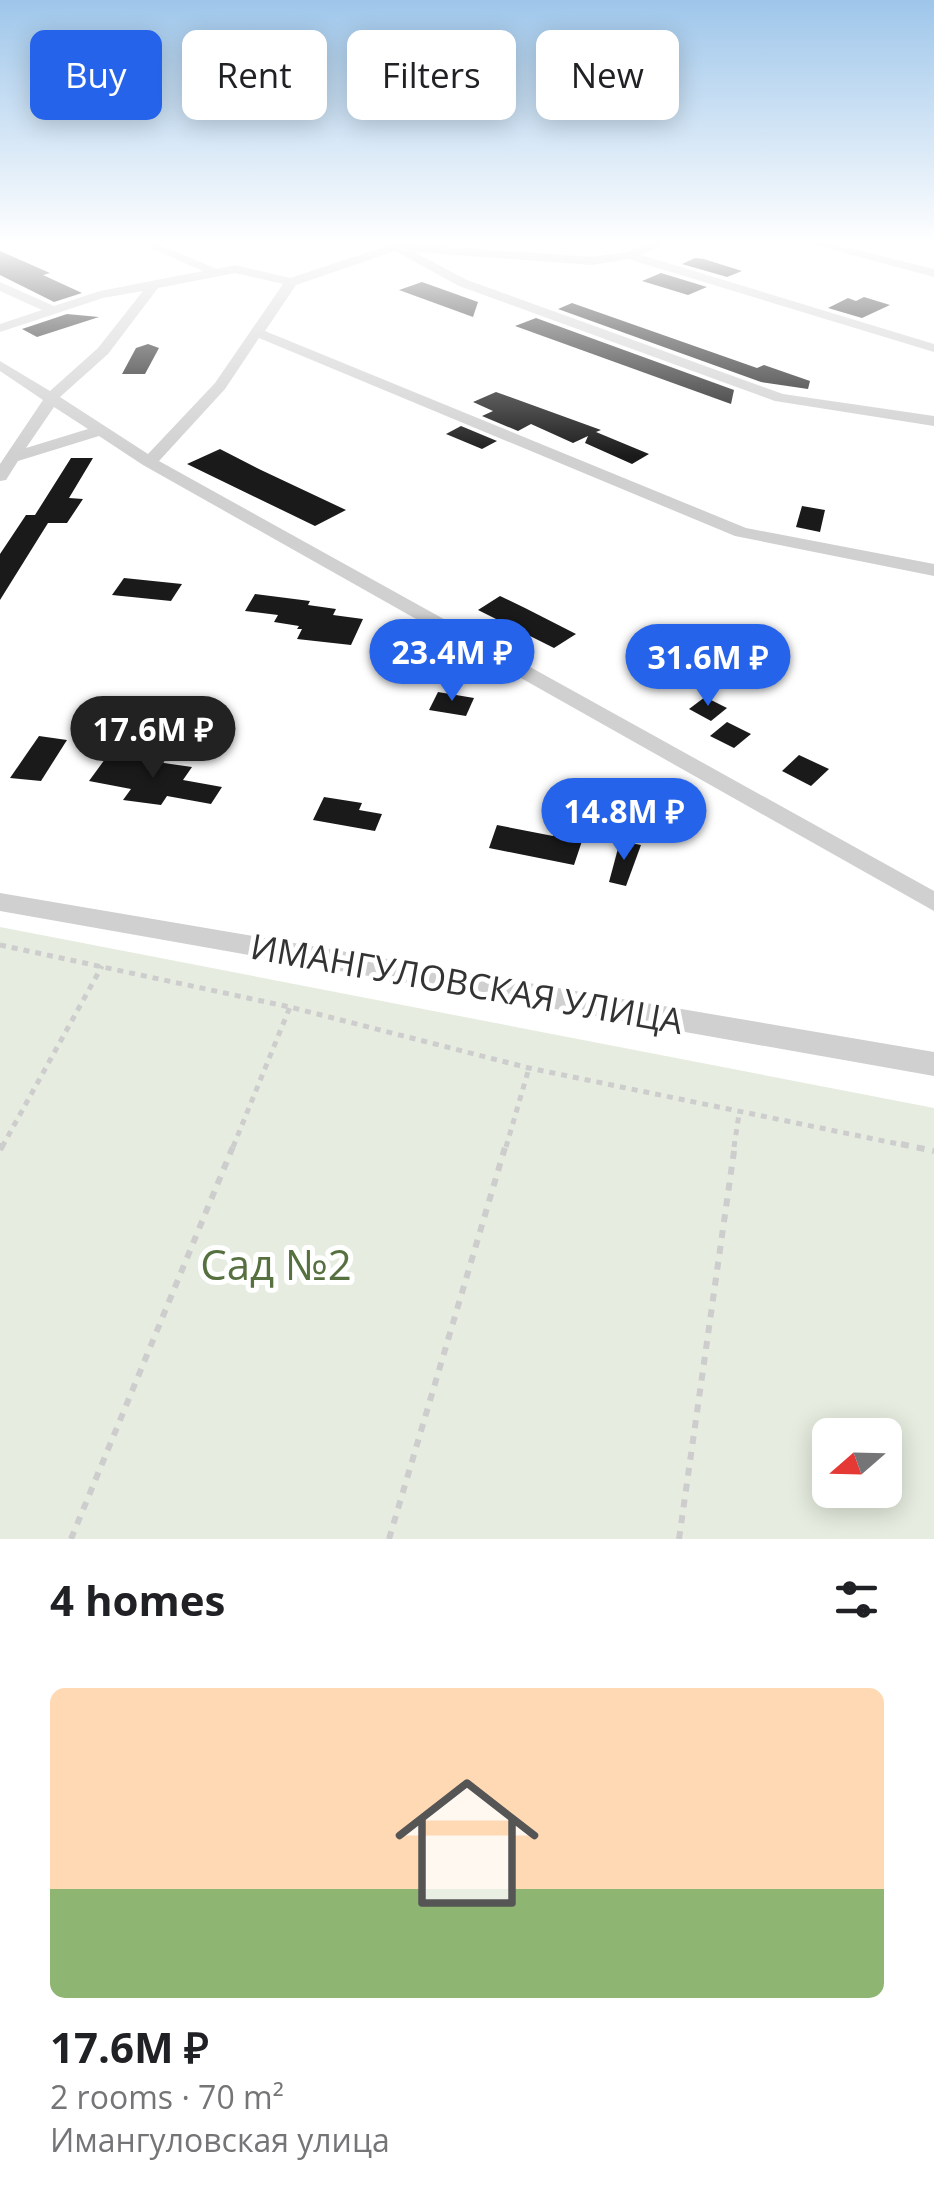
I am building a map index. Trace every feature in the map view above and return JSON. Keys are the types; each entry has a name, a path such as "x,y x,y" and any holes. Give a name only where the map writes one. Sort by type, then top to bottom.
{"street":[{"path":"0,328 55,312"},
{"path":"0,476 54,396 103,351 133,312"},
{"path":"149,462 220,386 270,312"},
{"path":"542,312 780,398 934,421"},
{"path":"816,312 934,348"},
{"path":"256,332 741,532 934,570"},
{"path":"0,365 54,396 149,462 934,902"},
{"path":"12,458 103,430"},
{"path":"124,445 168,442"},
{"name":"ИМАНГУЛОВСКАЯ УЛИЦА","path":"0,902 934,1064"}],"path":[{"path":"0,945 290,1006 529,1068 934,1151"},
{"path":"0,1150 103,965"},
{"path":"71,1539 290,1006"},
{"path":"389,1539 529,1068"},
{"path":"679,1539 739,1114"}],"green space":[{"name":"Сад №2","path":"0,927 934,1108 934,1539 0,1539"}],"building":[{"path":"566,312 597,312 757,368 764,365 810,381 808,389 761,382"},
{"path":"841,312 875,312 862,318"},
{"path":"67,314 99,317 37,337 22,329"},
{"path":"536,318 734,390 731,404 515,326"},
{"path":"148,344 159,348 145,374 122,374 136,348"},
{"path":"496,392 601,430 596,432 649,454 632,464 585,443 588,436 573,443 531,424 518,431 482,416 493,411 473,402"},
{"path":"461,426 497,441 482,449 446,434"},
{"path":"220,449 346,510 315,526 187,464"},
{"path":"71,458 93,458 69,498 83,499 67,523 48,523 0,600 0,554 26,515 35,515"},
{"path":"802,506 825,510 820,532 796,527"},
{"path":"124,578 182,584 171,601 112,595"},
{"path":"255,594 310,601 308,605 336,609 333,615 363,619 351,645 297,639 302,629 297,629 299,626 274,622 278,615 245,611"},
{"path":"500,596 576,634 554,648 478,610"},
{"path":"438,692 474,698 466,716 429,710"},
{"path":"705,697 727,708 711,721 689,709"},
{"path":"727,722 751,734 734,748 710,736"},
{"path":"39,736 67,740 41,781 10,778"},
{"path":"108,755 192,767 183,780 222,787 211,804 167,796 161,805 123,800 131,789 89,781"},
{"path":"799,755 829,769 811,786 782,771"},
{"path":"324,797 362,803 359,810 382,814 375,831 313,820"},
{"path":"497,825 553,836 556,829 584,835 574,865 489,848"},
{"path":"620,841 641,845 626,886 609,882"}]}
